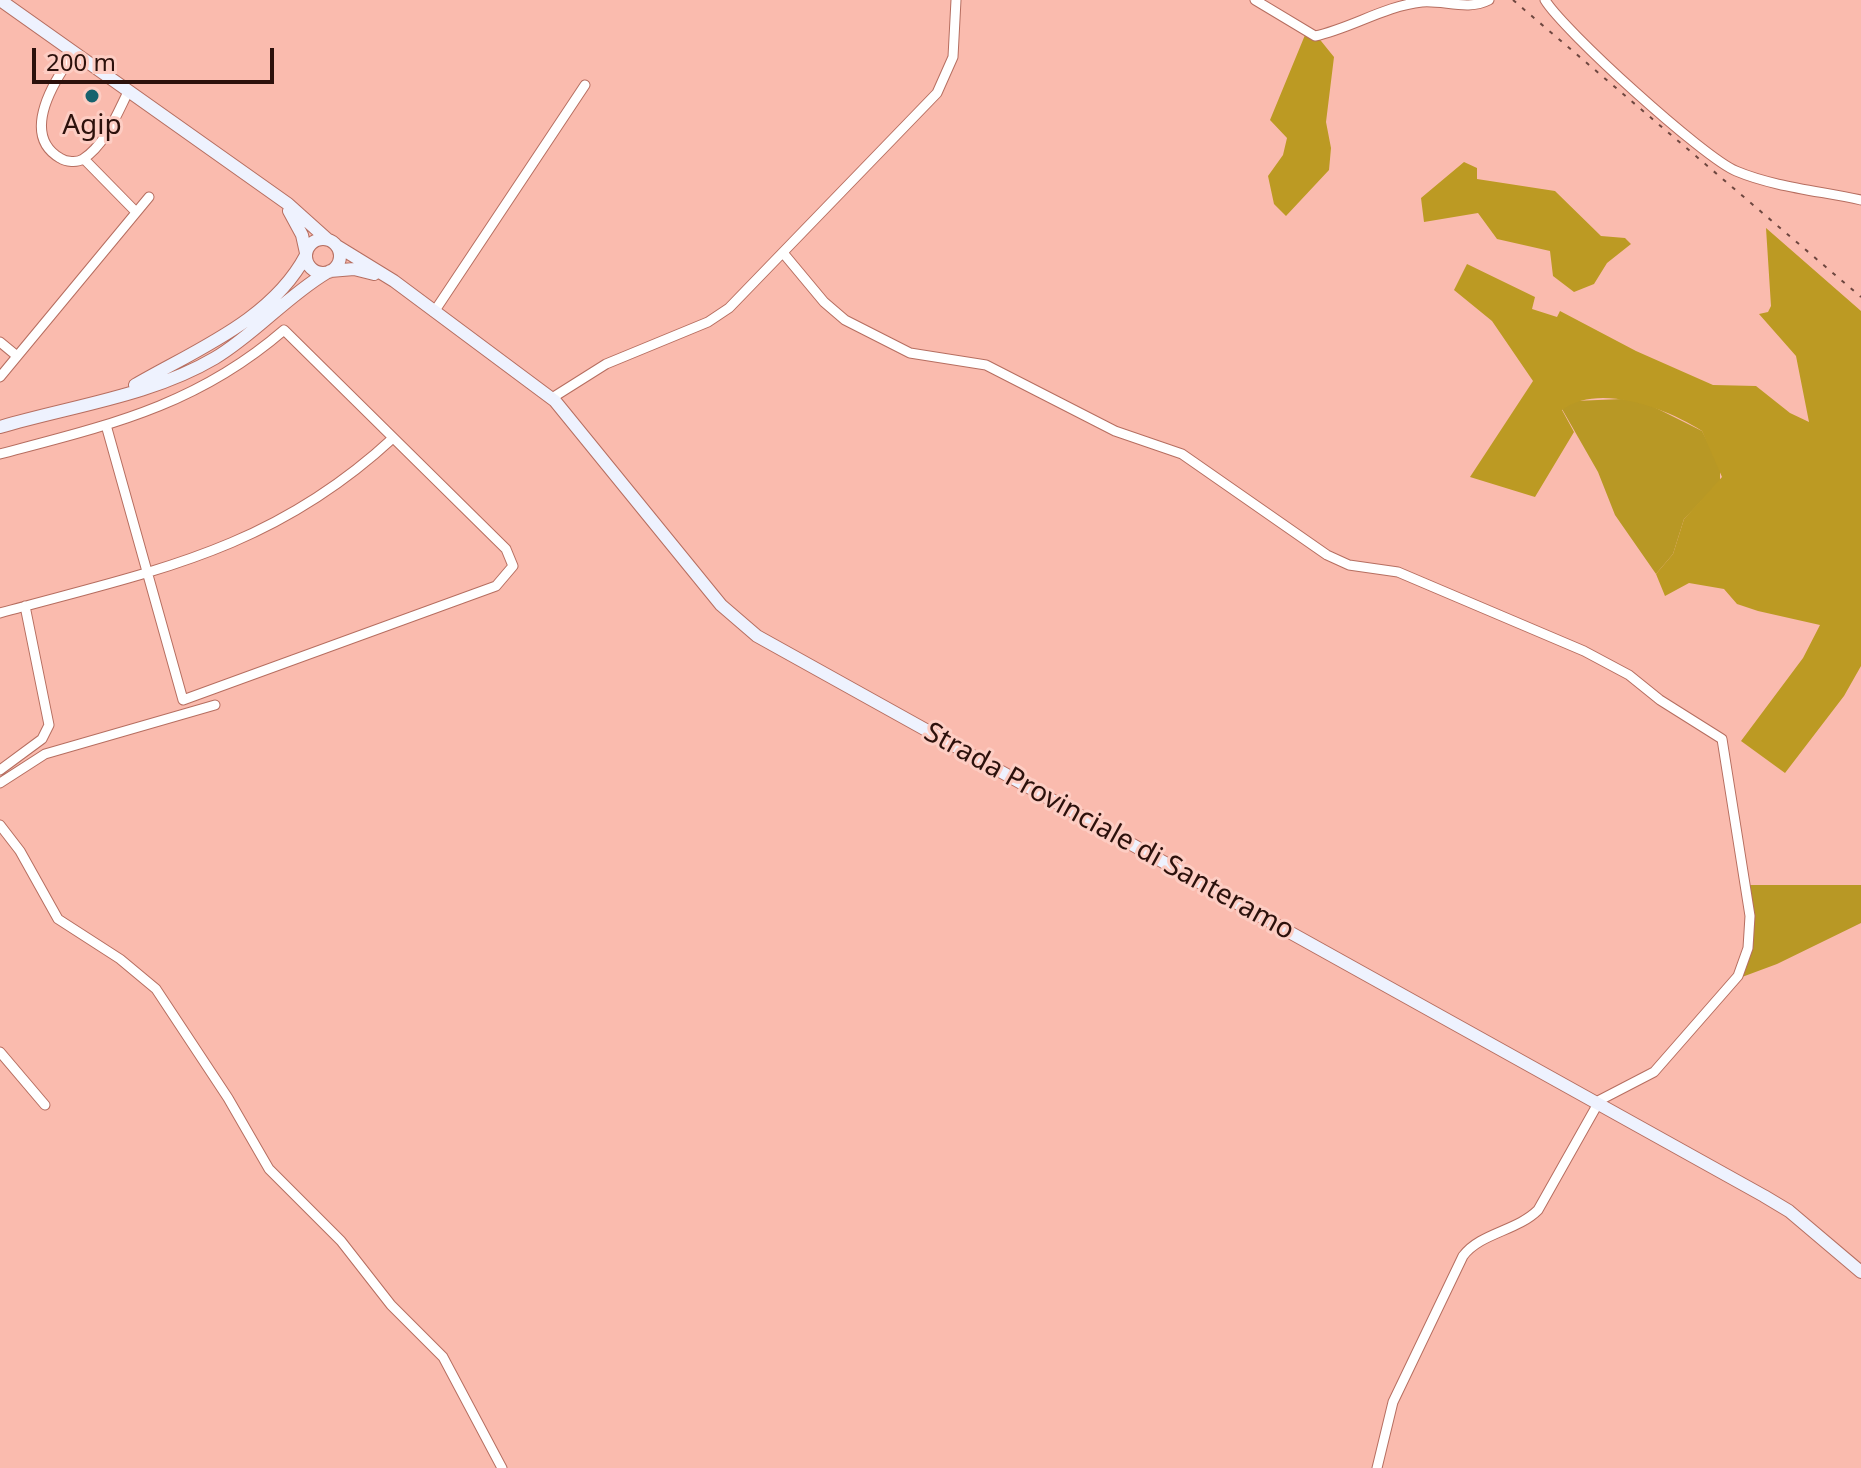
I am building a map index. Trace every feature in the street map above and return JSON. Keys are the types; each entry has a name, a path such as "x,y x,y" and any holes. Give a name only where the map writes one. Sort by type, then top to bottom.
{"main road":[{"path":"0,0 296,210 332,242 382,272 431,310"},
{"path":"253,181 292,214 312,269 328,272 354,269 371,273 431,310"},
{"path":"119,395 205,347 247,318 288,284 316,240 332,242"},
{"path":"0,427 164,382 213,359 246,338 328,272 340,257 332,242"},
{"name":"Strada Provinciale di Santeramo","path":"431,310 552,398 595,446 721,605 757,636 1776,1203 1861,1272"}],"street":[{"path":"552,398 606,364 715,318 754,286 937,93 953,57 956,0"},
{"path":"1255,0 1315,36 1407,4 1474,5 1489,0"},
{"path":"1545,0 1575,35 1721,163 1760,179 1861,200"},
{"path":"74,53 54,82 42,112 47,143 64,160 84,159 109,129 128,92"},
{"path":"431,310 585,85"},
{"path":"84,159 136,212"},
{"path":"0,377 149,197"},
{"path":"784,254 833,312 887,343 922,356 986,365 1115,431 1182,454 1327,555 1349,565 1398,572 1584,651 1629,675 1660,700 1722,739 1750,910 1748,948 1735,982 1667,1060 1643,1079 1598,1103 1538,1210 1524,1222 1472,1246 1463,1256 1393,1402 1377,1468"},
{"path":"0,454 106,425 191,394 229,372 284,330 512,558 513,566 505,579 183,700 106,425"},
{"path":"0,342 17,356"},
{"path":"0,613 217,551 290,516 370,459 393,438"},
{"path":"0,770 42,739 48,719 25,606"},
{"path":"0,783 29,762 49,753 215,705"},
{"path":"42,739 49,753"},
{"path":"0,825 20,851 58,919 120,959 156,989 228,1098 269,1169 341,1241 391,1305 443,1357 502,1468"},
{"path":"0,1052 45,1105"}],"shaded area":[{"path":"1305,35 1317,36 1334,57 1326,122 1331,148 1329,170 1286,216 1274,204 1268,176 1283,155 1287,138 1270,120"},
{"path":"1464,162 1477,168 1477,179 1555,191 1601,236 1625,238 1631,244 1607,263 1594,284 1574,292 1553,276 1550,251 1497,239 1478,213 1424,222 1421,198"},
{"path":"1766,228 1861,311 1861,666 1844,696 1785,773 1741,741 1803,658 1820,625 1737,604 1724,589 1689,583 1665,596 1656,574 1673,554 1684,519 1722,477 1702,431 1653,407 1595,398 1562,410 1574,432 1535,497 1470,477 1533,381 1492,321 1454,290 1467,264 1535,297 1532,309 1557,317 1560,311 1636,351 1713,385 1756,386 1790,413 1809,422 1796,356 1759,314 1768,312 1771,306"},
{"path":"1574,401 1642,401 1702,431 1720,466 1720,482 1684,519 1673,554 1656,574 1615,515 1598,472 1562,409"},
{"path":"1748,885 1861,885 1861,923 1777,964 1742,977 1754,926"}],"railway":[{"path":"1513,0 1861,297"}],"place":[{"name":"Agip","path":"92,96"}]}
